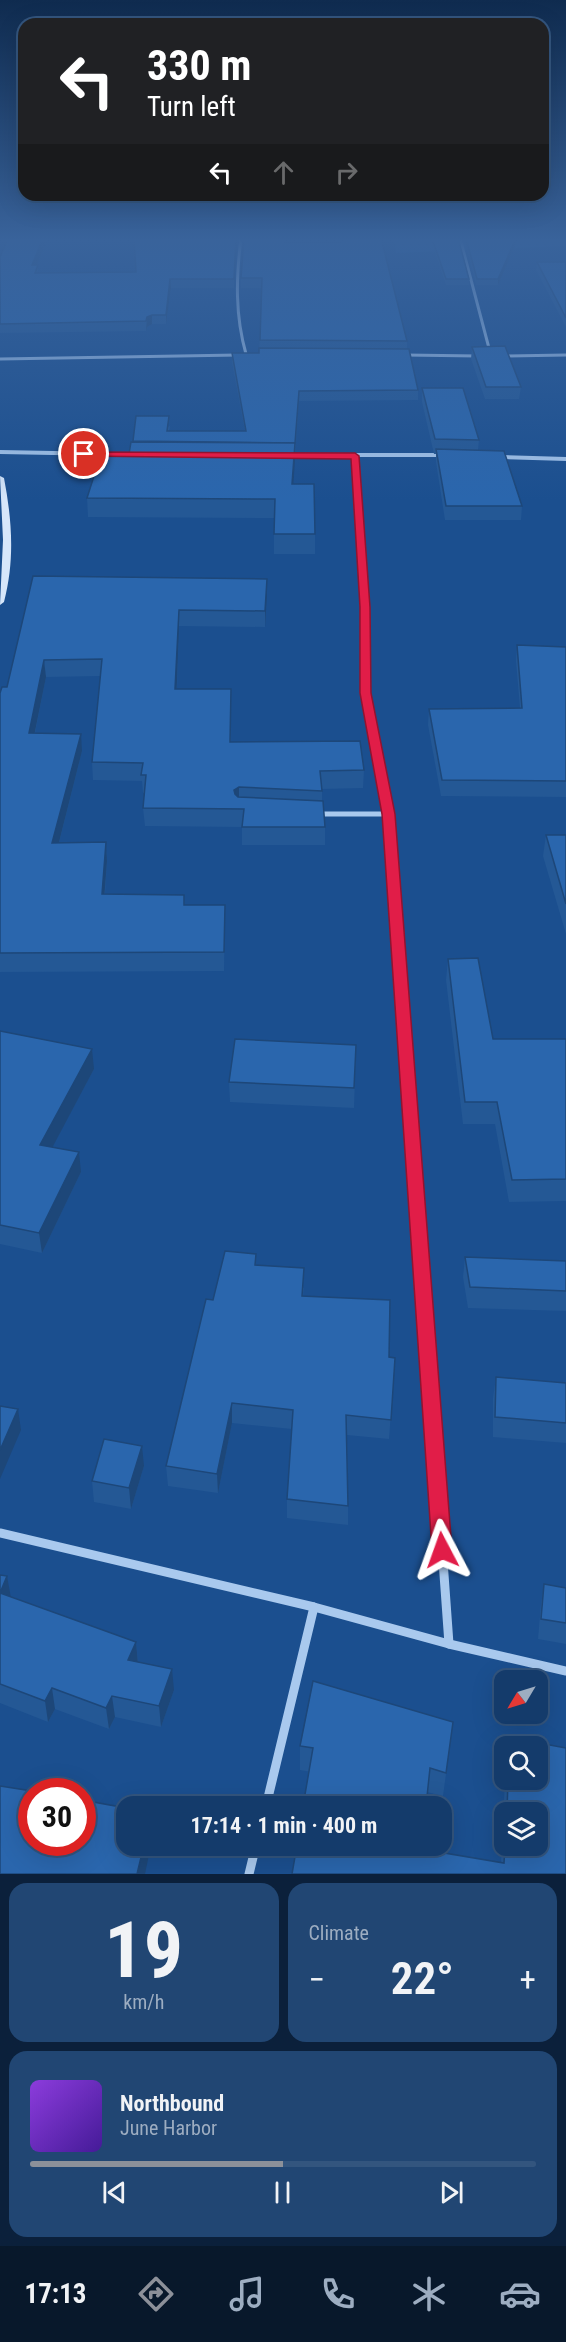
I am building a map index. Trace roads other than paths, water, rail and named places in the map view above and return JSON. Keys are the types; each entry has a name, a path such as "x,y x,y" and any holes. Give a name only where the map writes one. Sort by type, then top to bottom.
{"street":[{"path":"239,325 246,354"},
{"path":"483,325 491,356"},
{"path":"0,359 256,354"},
{"path":"400,355 566,355"},
{"path":"0,452 111,454"},
{"path":"280,455 454,455"},
{"path":"355,456 365,607 365,693 389,814 449,1644"},
{"path":"500,457 566,459"},
{"path":"0,478 6,558 0,602"},
{"path":"306,813 389,814"},
{"path":"0,1533 314,1607 449,1644 566,1671"},
{"path":"268,1796 314,1607"},
{"path":"249,1874 253,1856"}]}
